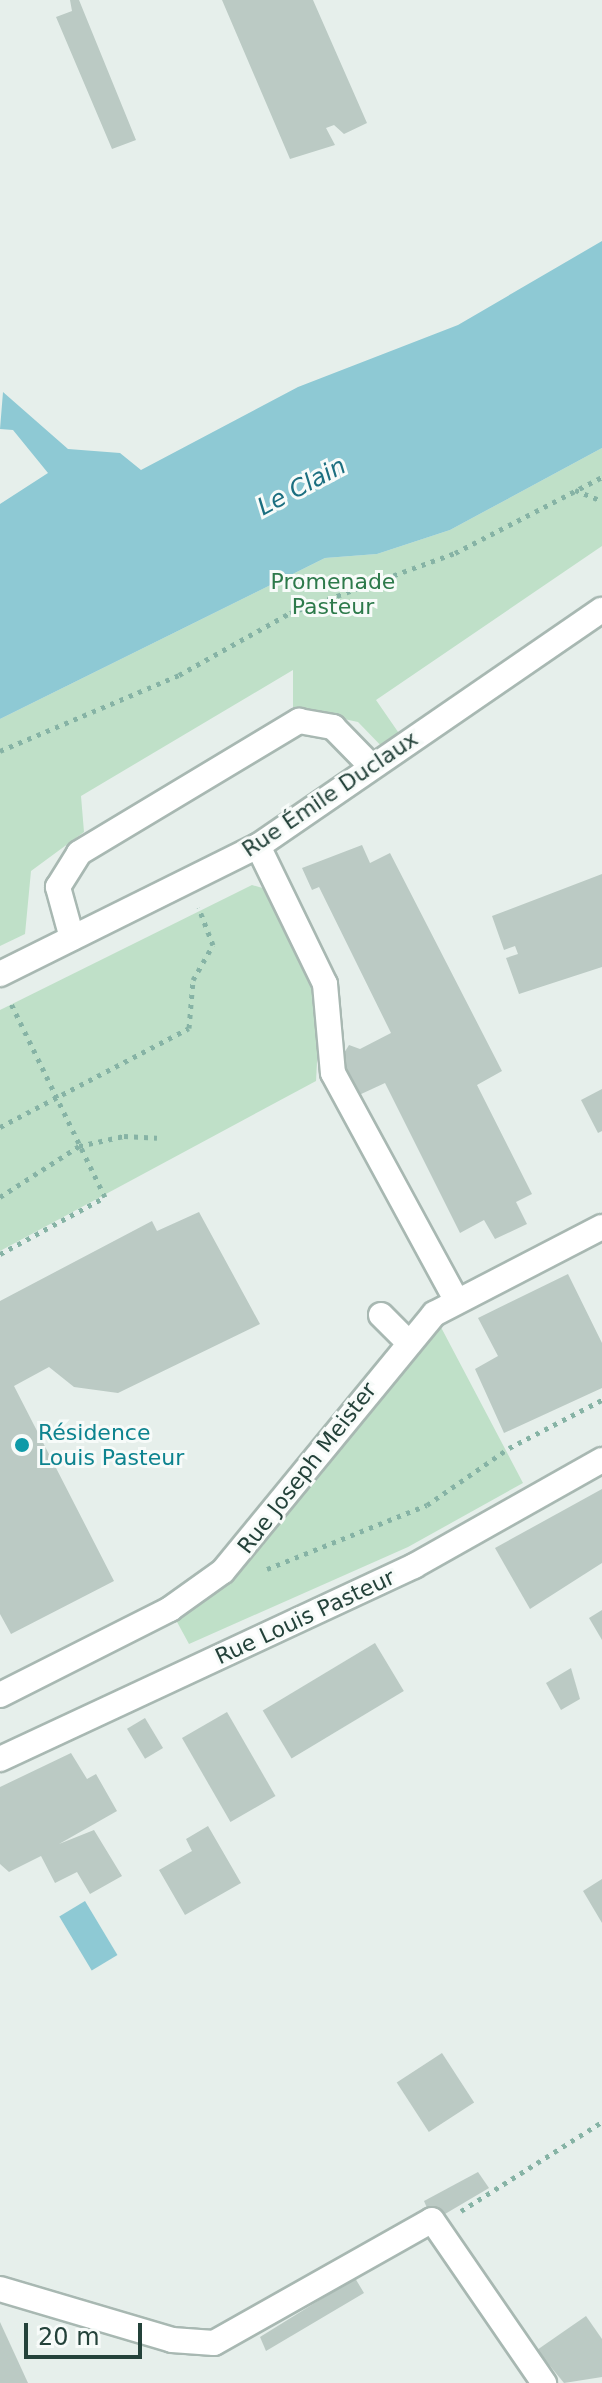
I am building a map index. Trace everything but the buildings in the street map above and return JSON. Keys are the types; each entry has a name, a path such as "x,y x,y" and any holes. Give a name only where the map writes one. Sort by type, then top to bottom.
{"street":[{"name":"Rue Émile Duclaux","path":"3,984 72,938 258,846 602,610"},
{"path":"72,938 58,887 79,853 299,721 333,727 371,766"},
{"path":"258,846 325,984 333,1073 457,1301"},
{"name":"Rue Joseph Meister","path":"0,1695 170,1609 242,1554 408,1342 457,1301 602,1227"},
{"path":"381,1315 408,1342"},
{"name":"Rue Louis Pasteur","path":"0,1759 414,1566 602,1460"},
{"path":"0,2289 172,2340 214,2343 420,2224 438,2225 544,2383"}],"path":[{"path":"0,751 179,675 290,613 455,553 602,477"},
{"path":"575,490 602,501"},
{"path":"0,1127 189,1028 193,980 213,945 185,883"},
{"path":"0,1254 105,1197 3,984"},
{"path":"0,1197 79,1146 124,1136 157,1138"},
{"path":"254,1574 427,1505 509,1448 602,1400"},
{"path":"438,2225 602,2122"}],"green space":[{"name":"Promenade Pasteur","path":"602,448 602,546 376,700 405,742 389,754 358,722 293,708 293,670 81,796 84,832 31,871 25,934 0,946 0,719 325,558 377,554 450,530"},
{"path":"252,885 266,889 320,1006 316,1081 0,1251 0,1010"},
{"path":"434,1314 523,1483 408,1547 189,1644 170,1609 223,1571"}],"water":[{"name":"Le Clain","path":"602,241 602,448 450,530 377,554 325,558 0,719 0,504 48,473 13,430 0,429 3,392 68,449 120,453 141,470 298,387 458,325"},
{"path":"85,1901 117,1955 92,1970 59,1916"}],"place":[{"name":"Résidence Louis Pasteur","path":"22,1445"}]}
